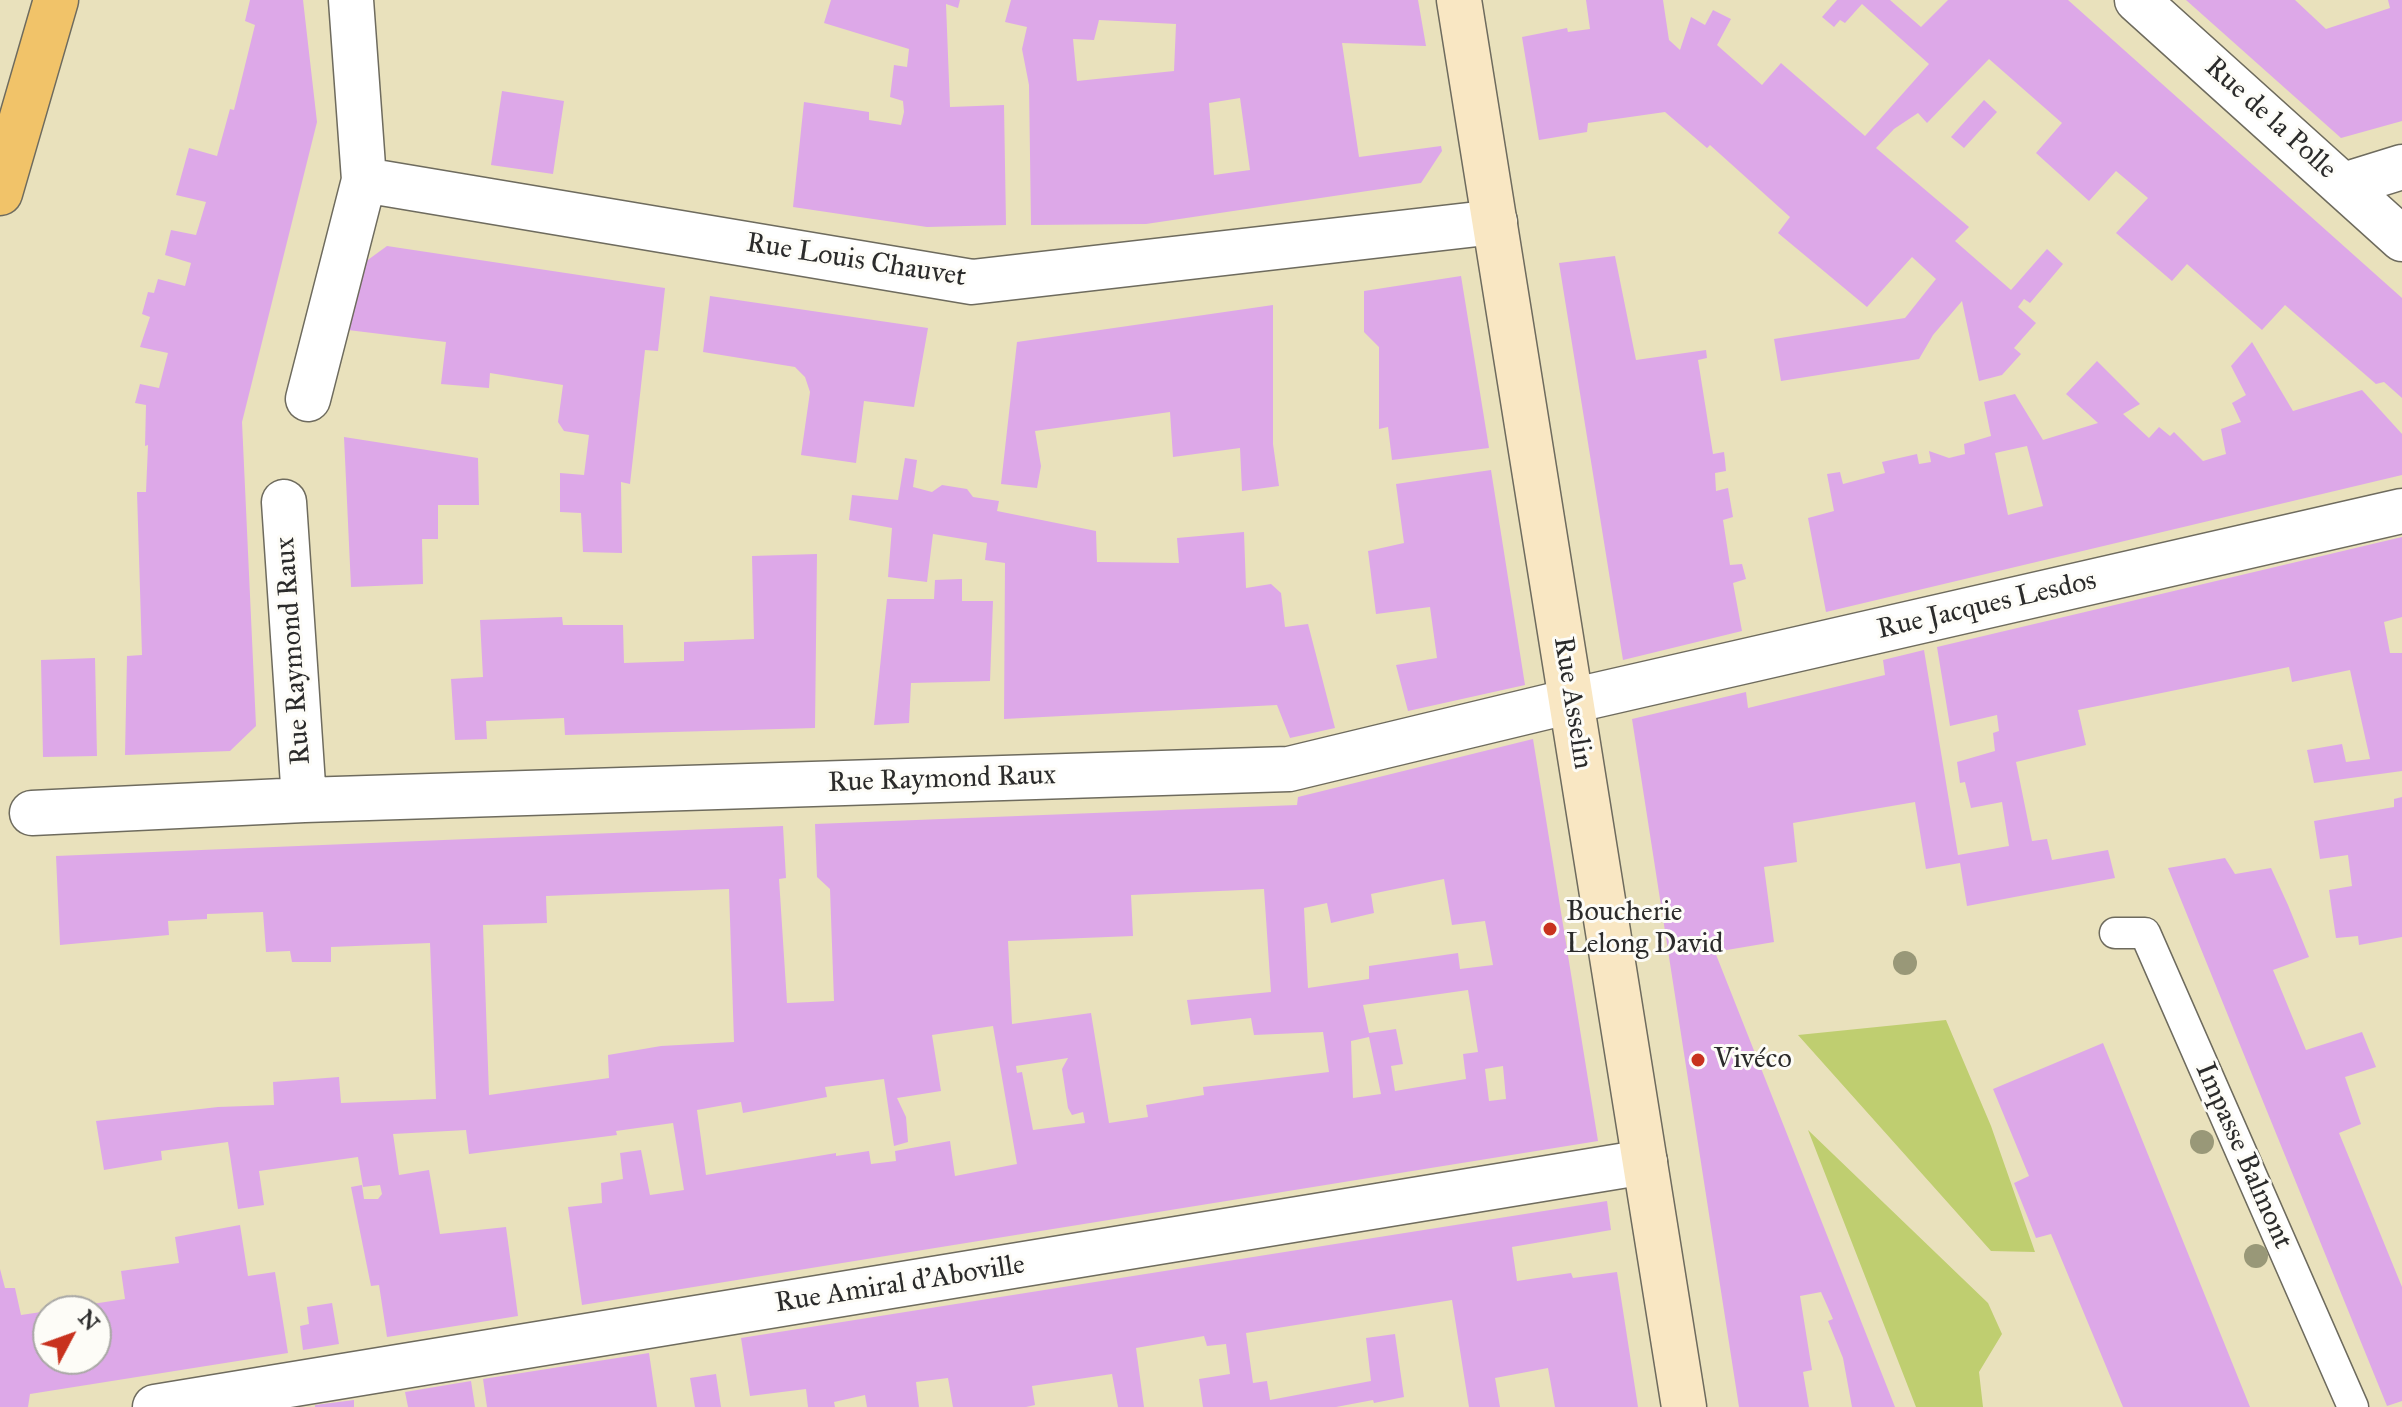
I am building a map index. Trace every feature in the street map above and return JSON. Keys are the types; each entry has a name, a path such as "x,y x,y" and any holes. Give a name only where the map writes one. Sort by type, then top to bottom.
{"main road":[{"path":"0,193 56,0"}],"street":[{"path":"308,399 364,180 351,0"},
{"name":"Rue Asselin","path":"1459,0 1684,1407"},
{"name":"Rue de la Polle","path":"2137,0 2402,239"},
{"path":"2344,185 2402,167"},
{"name":"Rue Louis Chauvet","path":"364,180 972,282 1495,222"},
{"name":"Rue Raymond Raux","path":"284,502 304,800"},
{"name":"Rue Jacques Lesdos","path":"1571,701 2402,511"},
{"name":"Rue Raymond Raux","path":"32,813 304,800 1289,769 1571,701"},
{"name":"Rue Amiral d'Aboville","path":"155,1407 1645,1162"}],"lane":[{"name":"Impasse Balmont","path":"2115,933 2145,933 2353,1407"}],"green space":[{"path":"1946,1020 1991,1126 2035,1252 1991,1251 1798,1035"},
{"path":"1808,1130 1988,1303 2002,1334 1979,1372 1983,1407 1916,1407"}],"building":[{"path":"250,0 303,0 317,122 242,422 256,726 230,751 125,755 127,656 142,655 137,492 146,492 148,445 145,446 146,405 135,403 140,384 159,388 168,353 140,347 150,317 142,314 148,292 154,293 158,279 185,286 191,263 165,255 171,230 196,235 206,202 176,195 189,148 217,156 230,109 234,110 255,25 245,21"},
{"path":"831,0 960,0 958,8 946,4 950,107 1004,105 1006,225 927,227 793,207 804,102 869,112 869,120 901,125 904,112 903,101 890,97 894,65 907,67 909,49 824,23"},
{"path":"1011,0 1418,0 1426,46 1342,43 1359,157 1441,146 1442,151 1421,183 1146,224 1031,225 1029,85 1022,49 1027,27 1005,22","holes":["1099,20 1176,24 1174,71 1077,81 1073,39 1094,40","1240,98 1250,170 1214,175 1209,103"]},
{"path":"1586,0 1663,0 1669,40 1680,50 1691,17 1705,25 1713,10 1731,19 1717,45 1762,85 1781,63 1865,136 1929,64 1862,4 1845,23 1840,20 1834,27 1822,17 1837,0 1890,0 1921,27 1948,0 2068,0 2402,298 2402,398 2384,382 2376,384 2285,305 2262,330 2187,264 2172,281 2116,233 2148,198 2116,171 2089,201 2036,153 2062,123 1989,59 1927,123 1918,113 1894,129 1876,148 1969,227 1955,241 2011,290 2047,249 2063,264 2030,303 2024,299 2018,307 2036,323 2014,348 2021,354 2002,375 1979,381 1962,301 1933,335 1919,359 1781,381 1774,339 1905,318 1936,279 1912,257 1867,307 1778,233 1790,217 1710,145 1707,148 1665,112 1588,123 1587,132 1539,140 1522,37 1567,28 1568,32 1590,29"},
{"path":"2186,0 2295,0 2326,29 2390,8 2388,0 2402,0 2402,121 2341,138"},
{"path":"502,91 564,101 553,174 491,165"},
{"path":"1984,100 1997,112 1964,148 1951,137"},
{"path":"387,246 665,288 658,351 645,350 630,484 621,482 622,553 583,552 581,513 560,512 560,473 584,475 589,435 564,431 558,422 563,385 490,373 489,388 441,384 446,342 348,330 365,262"},
{"path":"1615,256 1636,360 1706,350 1707,358 1698,360 1713,454 1724,452 1726,471 1715,473 1716,491 1728,488 1733,517 1723,520 1730,565 1742,564 1746,579 1733,583 1742,631 1623,660 1559,263"},
{"path":"1461,276 1489,448 1392,460 1388,427 1379,429 1379,347 1364,332 1364,291"},
{"path":"710,296 928,328 914,407 864,401 856,463 801,455 810,392 805,377 795,367 703,352"},
{"path":"1273,305 1273,444 1279,486 1242,491 1240,448 1173,457 1170,412 1035,431 1041,466 1037,488 1001,484 1017,342"},
{"path":"2252,342 2293,411 2362,390 2402,434 2402,475 1826,612 1808,518 1834,511 1827,474 1840,472 1843,484 1885,473 1882,462 1917,454 1919,464 1931,462 1929,451 1949,458 1965,454 1964,444 1991,436 1984,402 2015,394 2043,440 2098,423 2066,394 2097,361 2140,404 2123,414 2149,438 2159,427 2170,436 2174,432 2203,461 2226,454 2221,429 2241,422 2232,403 2246,395 2231,366","holes":["2027,446 2043,506 2008,515 1995,453"]},
{"path":"344,437 478,458 479,505 438,505 438,539 422,539 423,584 351,587"},
{"path":"905,458 917,460 913,487 932,492 942,485 967,489 973,497 999,501 997,511 1096,531 1097,562 1179,563 1177,538 1244,532 1246,588 1271,584 1281,593 1285,627 1308,624 1335,728 1290,738 1277,705 1004,719 1005,563 985,560 987,543 933,534 927,582 888,577 892,528 849,520 852,495 898,500"},
{"path":"1491,470 1525,685 1408,711 1396,665 1437,658 1430,607 1376,614 1368,551 1404,543 1396,484"},
{"path":"2402,537 2402,617 2384,622 2390,653 2402,653 2402,771 2314,783 2307,750 2342,744 2346,762 2370,759 2350,670 2292,682 2289,667 2078,710 2086,745 2016,762 2032,841 2047,839 2052,860 2108,850 2115,878 1967,906 1960,863 1926,869 1915,802 1793,823 1797,862 1764,867 1774,942 1715,952 1895,1407 1852,1407 1843,1358 1828,1321 1833,1319 1821,1292 1800,1296 1812,1370 1803,1372 1809,1407 1739,1407 1632,719 1746,692 1748,708 1885,675 1883,660 1924,650 1958,855 2009,846 2002,802 1971,808 1965,782 1960,783 1957,762 1995,751 1993,733 1999,731 1997,715 1950,726 1937,647"},
{"path":"817,554 815,728 565,735 564,718 486,721 487,739 455,740 451,679 483,677 480,620 562,617 563,625 623,625 624,663 684,661 684,642 754,639 752,556"},
{"path":"962,579 962,601 993,601 990,681 911,683 909,723 874,725 887,599 934,599 935,580"},
{"path":"95,658 97,756 43,757 41,660"},
{"path":"1533,739 1598,1141 582,1305 568,1207 602,1203 601,1183 623,1179 620,1153 641,1150 650,1195 684,1190 673,1123 616,1131 617,1135 469,1154 466,1130 393,1134 399,1175 429,1170 440,1234 506,1227 518,1316 387,1337 379,1285 371,1286 351,1187 362,1185 364,1199 378,1199 382,1194 380,1185 363,1187 358,1157 259,1171 264,1205 238,1209 228,1142 161,1151 162,1160 104,1170 96,1121 218,1107 274,1105 273,1082 339,1077 341,1103 436,1099 430,943 331,947 331,962 292,962 290,951 266,952 263,912 207,914 207,919 168,921 169,935 60,945 56,856 783,826 786,878 779,879 787,1003 834,1001 830,889 817,877 815,824 1297,805 1298,797","holes":["1444,879 1452,925 1485,921 1493,965 1460,969 1458,953 1369,966 1369,979 1308,988 1304,908 1327,903 1331,923 1374,913 1371,894","729,889 734,1042 661,1046 608,1055 609,1078 489,1095 483,925 547,923 546,896","1264,889 1271,992 1187,1000 1191,1025 1251,1018 1254,1035 1323,1032 1329,1072 1203,1087 1204,1095 1146,1105 1148,1117 1109,1123 1091,1013 1012,1024 1008,941 1133,936 1131,895","1468,990 1478,1052 1463,1054 1466,1079 1395,1091 1391,1066 1403,1064 1396,1029 1369,1033 1363,1005","993,1026 1017,1164 955,1176 950,1141 895,1151 896,1161 871,1164 869,1151 836,1156 836,1153 706,1175 697,1110 741,1102 743,1113 827,1097 825,1087 884,1079 894,1146 908,1142 906,1117 897,1098 941,1091 932,1035","1369,1037 1381,1094 1353,1098 1351,1041","1068,1058 1062,1069 1068,1108 1072,1115 1083,1112 1085,1123 1033,1130 1022,1072 1017,1073 1016,1066","1503,1066 1506,1099 1489,1101 1485,1069"]},
{"path":"2402,797 2402,937 2359,945 2358,936 2336,938 2329,890 2352,886 2348,855 2320,859 2314,821 2394,807 2394,799"},
{"path":"2225,858 2235,874 2271,868 2288,905 2309,957 2273,970 2306,1050 2362,1032 2376,1067 2345,1077 2361,1124 2339,1133 2402,1287 2402,1401 2387,1406 2168,868"},
{"path":"2103,1043 2250,1407 2123,1407 2051,1234 2036,1238 2014,1183 2029,1176 1993,1089"},
{"path":"1607,1201 1611,1230 1512,1247 1517,1281 1571,1273 1573,1278 1617,1272 1638,1407 1555,1407 1548,1368 1495,1378 1500,1407 1469,1407 1452,1300 1246,1333 1253,1383 1267,1381 1270,1400 1371,1381 1366,1338 1395,1334 1404,1397 1374,1403 1373,1400 1336,1407 1203,1407 1199,1379 1230,1374 1226,1344 1207,1346 1204,1336 1136,1348 1144,1407 1118,1407 1112,1374 1032,1386 1035,1405 1026,1407 953,1407 948,1378 916,1382 919,1407 867,1407 865,1395 834,1402 835,1407 808,1407 806,1389 750,1396 741,1338"},
{"path":"240,1225 248,1276 275,1272 288,1353 30,1394 28,1407 0,1407 0,1269 5,1288 15,1288 21,1315 32,1313 32,1375 112,1375 112,1301 125,1299 121,1271 179,1263 175,1237"},
{"path":"332,1303 339,1344 303,1350 300,1326 309,1324 307,1307"},
{"path":"649,1353 657,1407 487,1407 483,1379"},
{"path":"716,1374 721,1407 695,1407 690,1378"},
{"path":"471,1381 475,1407 408,1407 405,1392"},
{"path":"354,1400 354,1407 315,1407 315,1405"}],"place":[{"name":"Boucherie Lelong David","path":"1550,929"},
{"name":"Vivéco","path":"1698,1060"}]}
